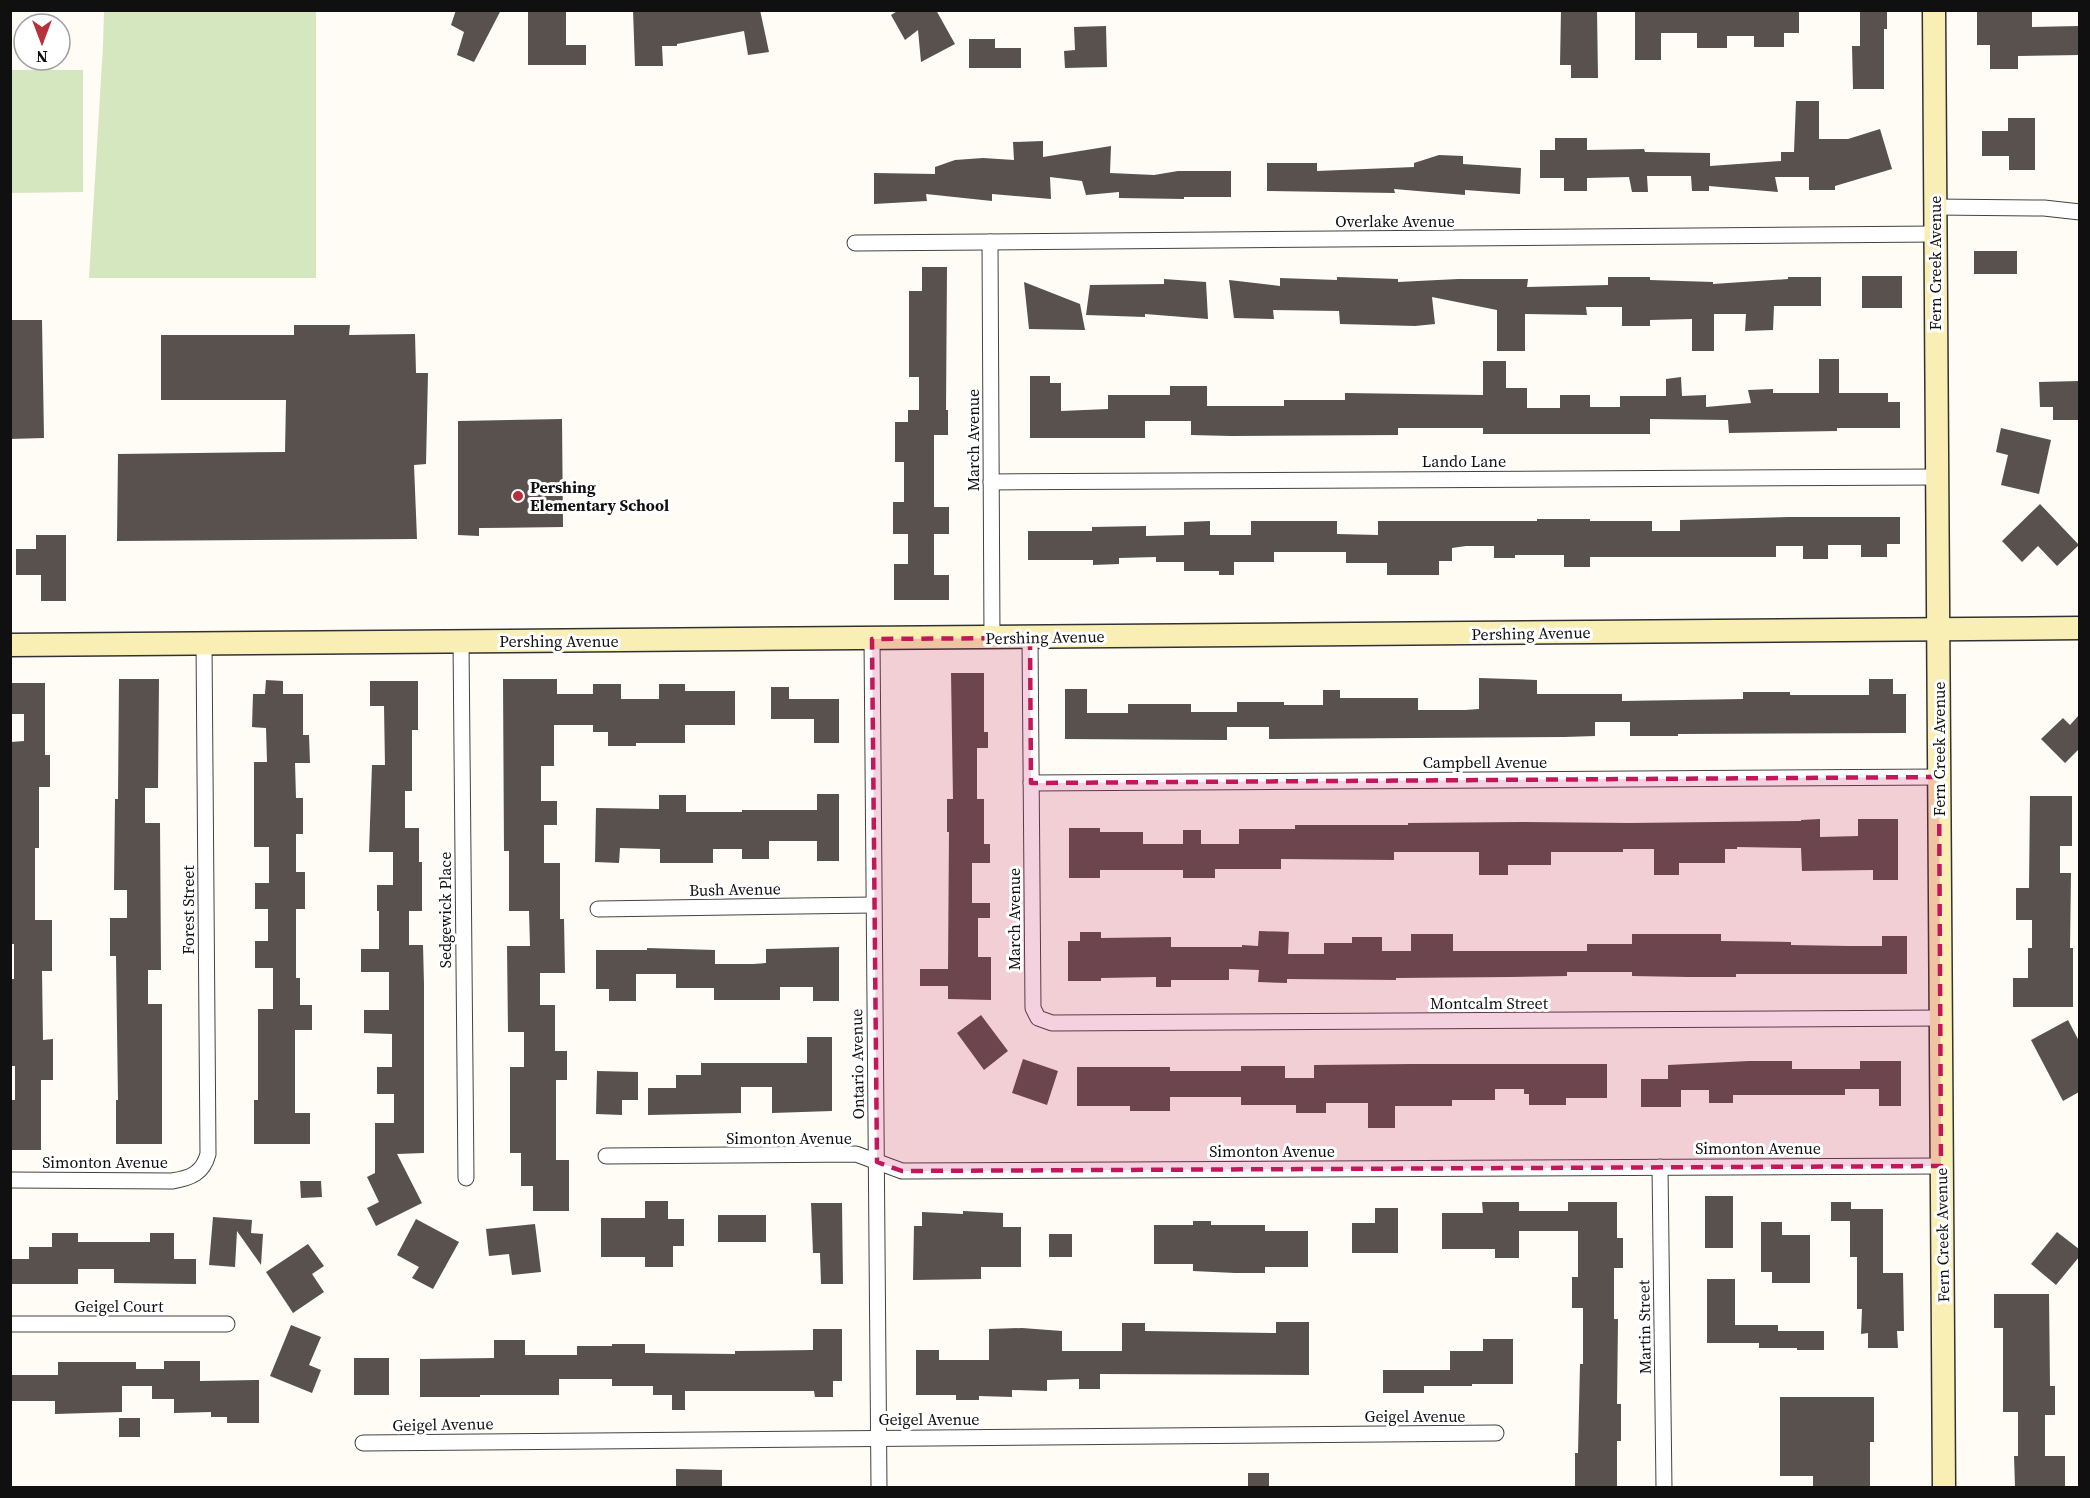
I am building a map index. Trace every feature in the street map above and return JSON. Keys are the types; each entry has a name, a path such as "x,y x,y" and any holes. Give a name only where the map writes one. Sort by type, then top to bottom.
{"street":[{"name":"Fern Creek Avenue","path":"1934,10 1944,1488"},
{"path":"1935,207 2044,208 2079,212"},
{"name":"Overlake Avenue","path":"855,243 1935,234"},
{"name":"March Avenue","path":"990,242 992,638"},
{"name":"Lando Lane","path":"991,482 1937,477"},
{"name":"Pershing Avenue","path":"10,645 2079,628"},
{"name":"March Avenue","path":"1030,638 1032,1008 1038,1018"},
{"name":"Ontario Avenue","path":"872,639 879,1488"},
{"name":"Sedgewick Place","path":"461,641 466,1178"},
{"name":"Forest Street","path":"197,1173 205,1165 208,1154 204,643"},
{"name":"Campbell Avenue","path":"1032,783 1939,777"},
{"name":"Bush Avenue","path":"598,909 873,905"},
{"name":"Montcalm Street","path":"1038,1018 1052,1023 1941,1018"},
{"name":"Simonton Avenue","path":"606,1156 856,1154 902,1171 1941,1166"},
{"name":"Martin Street","path":"1660,1167 1664,1488"},
{"name":"Simonton Avenue","path":"10,1180 172,1181 197,1173"},
{"name":"Geigel Court","path":"10,1324 227,1324"},
{"name":"Geigel Avenue","path":"363,1443 1496,1433"}],"highlighted area":[{"path":"1030,638 1031,783 1939,777 1941,1166 902,1171 877,1162 872,639"}],"green space":[{"path":"104,11 316,11 316,278 89,278"},
{"path":"11,70 12,72 72,72 72,70 83,70 83,192 11,193"}],"building":[{"path":"456,10 501,10 474,62 457,55 464,32 451,25"},
{"path":"528,10 566,10 566,45 586,45 586,65 528,65"},
{"path":"633,10 760,10 769,52 748,55 744,31 677,44 677,46 662,46 663,66 635,66"},
{"path":"899,10 936,10 955,44 921,62 918,30 905,40 891,15"},
{"path":"1561,10 1597,10 1598,78 1571,78 1571,65 1560,65"},
{"path":"1635,10 1799,10 1799,33 1784,33 1784,47 1754,47 1754,36 1727,36 1727,48 1697,48 1697,33 1661,33 1661,60 1635,60"},
{"path":"1860,10 1887,10 1887,29 1884,29 1884,89 1853,89 1852,46 1860,46"},
{"path":"1977,10 2032,10 2032,27 2079,26 2079,55 2018,56 2018,69 1990,69 1990,45 1977,45"},
{"path":"1106,26 1107,67 1065,68 1064,51 1075,50 1074,27"},
{"path":"969,39 995,39 995,48 1021,48 1021,68 969,68"},
{"path":"1796,101 1819,101 1819,139 1848,139 1880,129 1892,169 1835,186 1835,190 1809,190 1809,177 1775,177 1778,192 1709,186 1709,191 1692,191 1691,176 1647,176 1648,192 1632,192 1629,177 1587,178 1587,191 1564,191 1564,178 1540,178 1540,150 1555,150 1555,138 1587,138 1587,150 1644,149 1645,152 1710,153 1710,166 1781,161 1781,152 1794,152"},
{"path":"2008,118 2035,118 2035,170 2009,170 2009,156 1982,156 1982,131 2008,131"},
{"path":"1043,141 1043,157 1111,146 1110,173 1154,175 1178,171 1231,171 1231,197 1119,198 1119,192 1086,195 1082,181 1050,177 1051,199 992,194 992,201 926,194 927,201 874,204 874,173 935,174 935,167 955,160 983,158 1014,160 1013,142"},
{"path":"1439,155 1463,156 1463,164 1521,168 1520,194 1465,190 1465,195 1394,189 1395,193 1267,191 1267,163 1317,163 1317,171 1414,167 1414,163"},
{"path":"1974,251 2017,251 2017,274 1974,274"},
{"path":"922,267 947,267 946,410 948,410 948,435 934,435 934,507 949,507 949,534 934,534 934,575 949,575 949,600 894,600 894,564 908,564 908,534 893,534 893,502 904,502 904,462 895,462 895,422 908,422 908,410 919,410 919,377 909,377 909,291 922,291"},
{"path":"1862,276 1902,276 1902,308 1862,308"},
{"path":"1337,277 1398,279 1398,282 1528,279 1527,287 1608,285 1608,277 1650,277 1650,280 1713,282 1713,284 1788,279 1788,277 1821,277 1821,306 1774,306 1773,330 1745,331 1746,314 1714,314 1714,351 1692,351 1692,319 1650,320 1650,326 1622,326 1622,307 1586,307 1587,315 1525,314 1525,351 1497,351 1497,310 1432,297 1435,324 1415,326 1340,324 1339,311 1273,310 1274,319 1234,318 1229,280 1280,286 1280,278 1337,280"},
{"path":"1164,279 1206,282 1208,319 1145,314 1145,317 1086,315 1090,285 1164,284"},
{"path":"1024,282 1080,304 1085,330 1029,329"},
{"path":"10,320 42,320 44,438 10,439"},
{"path":"294,325 350,325 349,335 415,334 416,373 428,373 426,464 414,465 417,539 117,541 118,454 285,452 286,400 161,400 161,335 294,335"},
{"path":"1819,359 1839,359 1839,393 1888,393 1888,402 1900,402 1900,428 1837,428 1837,431 1729,433 1728,420 1650,419 1650,434 1483,434 1483,428 1398,428 1398,435 1231,436 1191,435 1191,421 1145,421 1145,438 1030,438 1030,376 1050,376 1050,383 1061,383 1061,411 1108,409 1108,395 1170,395 1170,386 1207,386 1207,406 1284,406 1284,400 1345,400 1345,393 1483,395 1483,361 1506,361 1506,388 1527,388 1527,408 1560,408 1560,395 1590,395 1590,407 1620,407 1620,396 1666,396 1666,379 1681,377 1682,396 1706,395 1706,407 1751,403 1748,390 1773,389 1773,393 1819,393"},
{"path":"2079,381 2079,420 2053,420 2053,407 2040,407 2039,382"},
{"path":"562,419 563,527 479,528 479,536 458,535 458,421"},
{"path":"2001,428 2051,440 2039,494 2001,485 2008,455 1996,452"},
{"path":"2040,504 2079,545 2057,566 2038,546 2022,562 2002,541"},
{"path":"1900,517 1900,544 1887,544 1887,557 1861,557 1861,545 1828,545 1828,559 1803,559 1803,546 1776,546 1776,557 1590,557 1590,567 1564,567 1564,555 1515,555 1515,558 1494,558 1494,546 1466,546 1452,548 1452,561 1439,561 1439,575 1387,575 1387,563 1346,563 1346,552 1274,552 1274,562 1234,562 1234,575 1219,575 1219,571 1184,571 1184,562 1156,562 1156,557 1119,558 1119,564 1093,565 1093,560 1028,560 1028,531 1092,531 1092,527 1146,526 1146,536 1184,535 1184,522 1210,521 1210,535 1251,535 1251,521 1337,521 1337,534 1378,535 1378,521 1590,519 1590,521 1652,521 1652,531 1680,531 1680,520"},
{"path":"36,535 66,535 66,601 41,601 41,575 16,575 16,549 36,549"},
{"path":"951,673 984,673 984,732 988,732 988,748 977,748 977,799 984,799 984,844 990,844 990,863 972,863 972,903 990,903 990,918 978,918 978,957 991,957 991,1000 948,999 948,986 920,986 920,969 948,969 949,832 947,832 947,799 953,799"},
{"path":"1479,678 1537,680 1537,694 1622,694 1622,701 1743,699 1743,692 1790,692 1790,695 1869,695 1869,679 1893,679 1893,694 1906,694 1906,733 1630,736 1630,722 1595,722 1595,736 1564,737 1269,739 1269,727 1227,727 1227,740 1065,739 1065,689 1087,689 1087,713 1128,713 1128,704 1191,704 1191,712 1237,712 1237,702 1323,705 1323,690 1340,690 1340,698 1418,698 1418,710 1465,710 1479,709"},
{"path":"119,679 159,679 158,788 145,788 145,823 160,823 161,970 148,970 148,1004 162,1004 162,1144 116,1144 116,1100 118,1100 116,956 110,956 110,918 127,918 127,890 114,890 115,799 118,799"},
{"path":"503,679 557,679 557,694 593,694 593,684 621,684 621,699 659,699 659,684 685,684 685,691 735,691 735,725 685,725 685,743 636,743 636,746 608,746 608,732 593,732 593,725 554,725 554,766 541,766 541,801 557,801 557,825 544,825 544,863 560,863 560,919 564,919 565,973 540,973 540,1005 555,1005 555,1051 567,1051 567,1080 556,1080 556,1160 569,1160 569,1211 533,1211 533,1186 521,1186 521,1153 510,1153 510,1067 524,1067 524,1032 508,1032 507,946 530,946 529,911 509,911 509,851 504,851"},
{"path":"266,680 283,681 283,694 303,694 303,735 309,735 310,763 295,763 296,798 303,798 303,834 296,834 296,872 305,872 305,909 296,909 296,978 300,978 300,1005 312,1005 312,1030 295,1030 295,1113 310,1113 310,1144 254,1144 254,1100 258,1100 258,1009 273,1009 273,968 255,968 255,941 268,941 268,909 255,909 255,883 269,883 269,847 254,847 254,762 267,762 266,728 252,727 253,694 265,694"},
{"path":"370,681 418,681 418,730 412,730 412,791 405,791 405,828 419,828 422,911 409,911 409,945 423,945 424,984 424,1153 397,1154 422,1203 376,1226 367,1208 379,1202 367,1177 375,1173 375,1123 394,1123 394,1094 377,1094 377,1067 392,1067 392,1034 364,1033 364,1010 389,1010 389,972 361,972 361,949 379,949 377,885 393,885 393,852 369,852 372,765 385,765 384,706 370,706"},
{"path":"10,683 45,683 45,755 50,755 50,787 39,787 39,848 35,848 35,920 52,920 52,971 42,971 43,1040 53,1039 53,1080 41,1080 41,1150 10,1150 10,1100 15,1100 15,1066 10,1066 10,979 14,979 14,944 10,944 11,742 24,741 24,714 10,714"},
{"path":"771,687 789,687 789,699 839,699 839,743 814,743 814,719 771,719"},
{"path":"2079,715 2079,749 2065,763 2041,739 2063,718 2070,725"},
{"path":"817,794 839,794 839,861 817,861 817,841 769,841 769,859 742,859 742,849 713,849 713,863 660,863 660,849 620,848 619,863 595,862 596,808 659,809 659,795 686,795 686,812 817,810"},
{"path":"2030,796 2072,796 2072,846 2060,846 2060,873 2071,873 2070,948 2073,948 2073,1007 2013,1007 2013,978 2028,978 2028,948 2032,948 2032,920 2016,920 2016,888 2029,888"},
{"path":"1820,819 1820,837 1858,836 1858,819 1898,819 1898,880 1873,880 1873,870 1802,871 1801,848 1737,847 1737,849 1725,849 1725,863 1679,863 1679,875 1654,875 1654,849 1623,849 1623,852 1551,852 1551,865 1508,865 1508,875 1479,875 1479,852 1394,852 1394,860 1281,859 1281,869 1215,869 1215,878 1183,878 1183,870 1100,870 1100,878 1069,878 1069,828 1100,828 1100,832 1143,832 1143,844 1183,844 1183,830 1201,830 1201,844 1239,844 1239,829 1295,829 1295,825 1630,823"},
{"path":"1259,931 1289,932 1288,954 1324,954 1324,943 1352,943 1352,937 1382,937 1382,951 1411,951 1411,934 1453,934 1453,951 1587,951 1587,944 1632,944 1632,934 1721,934 1721,941 1849,946 1882,946 1882,936 1907,936 1907,974 1736,974 1736,977 1688,977 1632,976 1632,972 1567,972 1567,976 1396,978 1396,980 1287,979 1287,983 1258,982 1259,970 1229,969 1229,980 1171,980 1171,987 1156,987 1156,977 1068,981 1068,941 1080,941 1080,932 1101,932 1101,938 1171,937 1171,947 1242,947 1242,945 1258,946"},
{"path":"839,947 839,1001 813,1001 813,987 780,987 780,1000 714,1000 714,988 676,988 676,974 636,974 636,1001 609,1001 609,989 596,989 596,950 647,950 647,948 715,950 715,964 753,964 766,963 766,949"},
{"path":"981,1015 1008,1051 984,1070 957,1033"},
{"path":"2068,1020 2079,1041 2079,1092 2063,1101 2031,1040"},
{"path":"807,1037 832,1037 832,1111 772,1113 772,1087 741,1087 741,1113 648,1115 648,1088 676,1088 676,1075 701,1075 701,1063 807,1063"},
{"path":"1023,1059 1058,1071 1047,1105 1012,1093"},
{"path":"1792,1061 1792,1069 1860,1069 1860,1061 1901,1061 1901,1106 1879,1106 1879,1089 1845,1089 1845,1095 1733,1095 1733,1103 1709,1103 1709,1090 1681,1090 1681,1107 1641,1107 1641,1079 1668,1079 1668,1065"},
{"path":"1607,1064 1607,1098 1566,1098 1566,1105 1529,1105 1529,1094 1524,1094 1524,1089 1495,1089 1495,1100 1452,1100 1452,1106 1395,1106 1395,1128 1368,1128 1368,1103 1326,1103 1326,1113 1296,1113 1296,1105 1241,1105 1241,1097 1170,1097 1170,1111 1130,1111 1130,1106 1077,1106 1077,1067 1170,1067 1170,1071 1241,1071 1241,1066 1285,1066 1285,1078 1314,1078 1314,1065"},
{"path":"597,1071 638,1072 638,1100 622,1100 622,1115 596,1114"},
{"path":"300,1181 321,1181 322,1197 301,1198"},
{"path":"1705,1196 1733,1196 1733,1248 1705,1248"},
{"path":"645,1201 668,1201 668,1219 684,1219 684,1246 673,1246 673,1267 645,1267 645,1257 601,1257 601,1218 645,1218"},
{"path":"1482,1202 1519,1202 1519,1211 1568,1211 1568,1202 1617,1202 1617,1238 1623,1238 1623,1268 1614,1268 1614,1319 1618,1319 1617,1404 1621,1404 1621,1441 1617,1441 1617,1488 1575,1488 1580,1364 1583,1364 1583,1308 1572,1308 1572,1277 1578,1277 1578,1231 1519,1231 1519,1258 1495,1258 1495,1249 1442,1249 1442,1213 1483,1213"},
{"path":"1831,1202 1851,1202 1851,1209 1883,1209 1883,1273 1903,1273 1904,1331 1897,1331 1898,1348 1868,1348 1868,1333 1861,1334 1862,1309 1857,1309 1857,1257 1850,1257 1850,1221 1831,1221"},
{"path":"811,1203 842,1203 843,1284 821,1284 820,1253 813,1253"},
{"path":"1375,1208 1398,1208 1398,1253 1352,1253 1352,1223 1375,1223"},
{"path":"963,1211 1003,1213 1003,1227 1021,1227 1021,1267 981,1267 981,1279 913,1280 914,1226 922,1226 922,1212 963,1214"},
{"path":"718,1215 766,1215 766,1242 718,1242"},
{"path":"213,1217 252,1220 251,1233 263,1234 261,1265 237,1231 235,1267 209,1265"},
{"path":"416,1219 459,1242 433,1289 412,1278 419,1267 397,1255"},
{"path":"1193,1221 1211,1221 1211,1225 1265,1225 1265,1231 1308,1231 1308,1267 1265,1267 1265,1273 1235,1273 1193,1271 1193,1264 1154,1264 1154,1225 1193,1225"},
{"path":"1761,1222 1782,1222 1782,1235 1810,1235 1810,1283 1772,1283 1772,1272 1761,1272"},
{"path":"535,1224 541,1272 512,1275 509,1254 489,1256 486,1229"},
{"path":"2057,1232 2079,1249 2079,1257 2056,1285 2031,1264"},
{"path":"52,1233 78,1233 78,1242 150,1242 150,1233 174,1233 174,1259 196,1259 196,1284 114,1283 114,1269 78,1269 78,1284 10,1284 10,1259 29,1259 29,1247 52,1247"},
{"path":"1049,1234 1072,1234 1072,1257 1049,1257"},
{"path":"308,1244 324,1266 312,1274 324,1292 293,1313 266,1272"},
{"path":"1707,1279 1735,1279 1735,1325 1778,1325 1778,1331 1824,1331 1824,1350 1759,1348 1759,1343 1707,1343"},
{"path":"1994,1294 2049,1294 2050,1386 2055,1386 2055,1415 2045,1415 2045,1456 2065,1456 2065,1488 2015,1487 2014,1456 2018,1456 2018,1412 2003,1412 2003,1328 1994,1328"},
{"path":"1276,1322 1309,1322 1309,1375 1100,1374 1100,1389 1079,1389 1079,1379 1047,1380 1047,1391 1012,1390 1012,1397 979,1396 979,1400 956,1400 956,1395 916,1395 916,1350 939,1350 939,1360 989,1360 989,1329 1022,1328 1062,1331 1062,1351 1122,1351 1122,1323 1145,1323 1145,1331 1276,1333"},
{"path":"291,1325 321,1337 309,1365 321,1370 312,1393 270,1376"},
{"path":"813,1329 842,1329 842,1381 833,1381 833,1397 815,1397 814,1391 685,1391 685,1410 672,1410 672,1395 653,1395 653,1386 612,1386 612,1379 559,1379 559,1395 420,1397 420,1359 494,1358 494,1340 525,1340 525,1355 577,1355 577,1346 612,1346 612,1344 645,1344 645,1353 735,1354 735,1351 813,1350"},
{"path":"1483,1339 1513,1339 1513,1384 1424,1386 1424,1393 1383,1393 1383,1370 1450,1370 1450,1351 1483,1351"},
{"path":"354,1358 389,1358 389,1395 354,1395"},
{"path":"164,1361 200,1361 200,1381 259,1380 259,1423 227,1423 227,1417 211,1417 211,1412 174,1413 174,1399 152,1399 152,1386 122,1386 122,1412 55,1414 55,1401 10,1401 10,1375 58,1375 58,1362 136,1362 136,1369 164,1369"},
{"path":"1780,1397 1874,1397 1874,1442 1870,1442 1870,1488 1813,1488 1813,1476 1780,1476"},
{"path":"119,1418 140,1418 140,1437 119,1437"},
{"path":"676,1469 722,1470 722,1488 676,1488"},
{"path":"1248,1473 1269,1473 1269,1488 1248,1488"}],"place":[{"name":"Pershing Elementary School","path":"518,496"}]}
